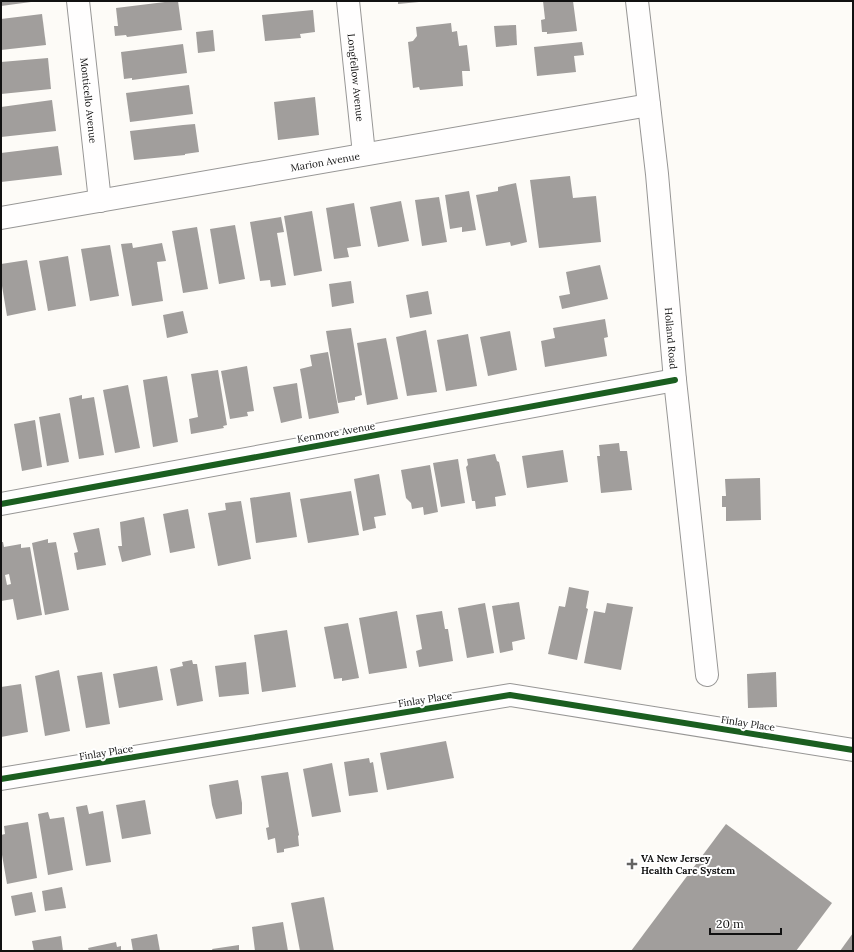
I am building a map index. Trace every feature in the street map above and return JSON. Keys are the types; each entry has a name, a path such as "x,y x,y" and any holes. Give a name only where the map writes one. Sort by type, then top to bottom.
{"street":[{"name":"Monticello Avenue","path":"78,1 100,201"},
{"name":"Longfellow Avenue","path":"348,1 364,154"},
{"name":"Holland Road","path":"637,1 657,174 675,380 707,675"},
{"name":"Marion Avenue","path":"1,218 649,105"},
{"name":"Kenmore Avenue","path":"1,504 675,380"},
{"name":"Finlay Place","path":"1,779 510,695 853,750"}],"building":[{"path":"1,1 31,1 31,2 1,6"},
{"path":"178,1 182,30 127,37 126,35 115,36 114,26 118,26 116,8"},
{"path":"398,1 419,1 419,2 398,4"},
{"path":"543,1 573,1 577,31 547,34 547,32 542,32 541,20 545,19"},
{"path":"313,10 315,32 300,34 301,38 265,41 262,15"},
{"path":"42,14 46,45 1,50 1,19"},
{"path":"451,23 452,32 457,31 459,46 467,45 470,71 462,71 463,86 420,90 419,87 413,88 408,42 413,41 417,36 416,27"},
{"path":"516,25 517,45 496,47 494,26"},
{"path":"213,30 215,51 198,53 196,32"},
{"path":"582,42 584,55 574,56 576,72 537,76 534,47"},
{"path":"183,44 187,73 132,80 132,78 124,79 121,52"},
{"path":"48,58 51,89 1,94 1,62"},
{"path":"189,85 193,114 130,122 126,93"},
{"path":"315,97 319,135 278,140 274,102"},
{"path":"52,100 56,131 1,137 1,107"},
{"path":"195,124 199,152 185,155 134,160 130,131"},
{"path":"58,146 62,175 1,182 1,153"},
{"path":"570,176 573,198 596,196 601,242 539,248 530,180"},
{"path":"516,183 527,242 511,246 510,242 486,246 476,195 498,191 498,187"},
{"path":"469,191 476,230 462,232 462,227 450,229 445,195"},
{"path":"439,197 447,242 422,246 415,200"},
{"path":"401,201 409,241 378,247 370,207"},
{"path":"354,203 361,246 347,248 349,257 334,259 326,208"},
{"path":"312,211 322,271 294,276 284,216"},
{"path":"281,217 284,232 277,233 286,285 271,287 270,280 260,281 250,222"},
{"path":"235,225 245,279 219,284 210,229"},
{"path":"197,227 208,289 183,293 172,231"},
{"path":"132,243 133,248 162,243 166,261 157,262 163,301 132,306 121,244"},
{"path":"110,245 119,296 90,301 81,249"},
{"path":"68,256 76,306 48,311 39,261"},
{"path":"27,260 36,310 7,316 1,280 1,264"},
{"path":"600,265 608,299 562,309 559,296 570,294 566,272"},
{"path":"351,281 354,303 332,307 329,284"},
{"path":"428,291 432,314 410,318 406,295"},
{"path":"183,311 188,333 167,338 163,315"},
{"path":"605,319 608,337 604,338 607,356 545,367 541,341 555,338 553,328"},
{"path":"351,328 362,395 355,397 355,400 338,403 326,331"},
{"path":"426,330 437,392 407,396 396,337"},
{"path":"510,331 517,370 488,376 480,337"},
{"path":"468,334 477,386 446,391 437,340"},
{"path":"386,338 398,399 367,405 357,343"},
{"path":"328,352 339,413 309,419 300,369 312,366 310,355"},
{"path":"247,366 254,411 247,412 248,416 230,419 221,371"},
{"path":"218,370 227,425 223,426 224,428 191,434 189,419 198,417 191,374"},
{"path":"167,376 178,442 153,447 143,380"},
{"path":"297,383 302,418 281,423 273,387"},
{"path":"128,385 140,448 115,453 103,390"},
{"path":"82,395 82,399 94,397 104,455 79,459 69,398"},
{"path":"60,413 69,462 47,466 39,417"},
{"path":"35,420 42,467 22,471 14,424"},
{"path":"619,443 620,451 627,451 632,490 601,493 597,456 600,456 599,445"},
{"path":"563,450 568,482 527,488 522,456"},
{"path":"495,454 497,461 499,462 506,495 495,497 496,506 476,509 475,501 472,501 466,467 468,465 467,459"},
{"path":"458,459 465,503 441,507 433,463"},
{"path":"430,465 438,512 424,515 423,507 412,509 411,503 406,498 401,470"},
{"path":"379,474 386,515 374,517 376,528 363,531 354,479"},
{"path":"760,478 761,520 726,521 726,507 722,507 722,496 726,496 725,479"},
{"path":"351,491 359,535 308,543 300,499"},
{"path":"290,492 297,537 256,543 250,498"},
{"path":"241,501 251,559 218,566 208,513 226,510 225,503"},
{"path":"188,509 195,548 170,553 163,514"},
{"path":"144,517 151,555 122,562 118,546 122,546 120,522"},
{"path":"99,528 106,565 77,570 74,553 78,552 73,533"},
{"path":"48,539 48,543 56,542 69,610 45,615 32,543"},
{"path":"1,542 3,542 4,547 21,544 21,548 30,547 42,615 17,620 13,599 1,601","holes":["9,574 11,584 7,585 5,575"]},
{"path":"569,587 589,591 586,608 588,609 577,660 548,654 559,606 565,607"},
{"path":"519,602 525,639 512,642 513,650 500,653 492,606"},
{"path":"485,603 494,653 467,658 458,608"},
{"path":"607,603 633,607 621,670 584,663 594,611 605,613"},
{"path":"397,611 407,668 369,674 359,618"},
{"path":"442,611 445,629 448,629 453,661 419,667 416,651 422,649 416,615"},
{"path":"348,623 359,678 342,681 342,678 334,679 324,627"},
{"path":"287,630 296,687 262,692 254,635"},
{"path":"192,660 193,664 197,664 203,701 177,706 170,669 183,666 182,662"},
{"path":"246,662 249,694 219,697 215,666"},
{"path":"157,666 163,700 119,708 113,674"},
{"path":"59,670 70,731 45,736 35,676"},
{"path":"102,672 110,724 86,728 77,676"},
{"path":"776,672 777,707 748,708 747,674"},
{"path":"21,684 28,732 1,737 1,687"},
{"path":"446,741 454,778 387,790 380,753"},
{"path":"369,758 370,763 373,762 378,792 349,796 344,762"},
{"path":"332,763 341,812 312,817 303,769"},
{"path":"288,772 299,835 299,846 284,849 284,852 277,853 275,838 268,840 266,828 269,827 261,776"},
{"path":"238,780 242,803 242,814 216,819 209,785"},
{"path":"145,800 151,834 122,839 116,805"},
{"path":"87,805 89,814 103,811 111,862 86,866 76,807"},
{"path":"48,812 50,819 64,817 73,870 48,875 38,814"},
{"path":"28,822 37,878 7,884 1,849 1,835 5,834 4,826"},
{"path":"726,824 832,903 796,951 631,951"},
{"path":"62,887 66,908 45,911 42,891"},
{"path":"32,892 36,912 15,916 11,896"},
{"path":"324,897 334,951 300,951 291,903"},
{"path":"283,922 288,951 255,951 252,927"},
{"path":"853,933 853,951 840,951"},
{"path":"157,934 160,951 133,951 131,939"},
{"path":"61,936 63,951 34,951 32,941"},
{"path":"116,942 117,947 121,946 121,951 89,951 88,948"},
{"path":"239,945 239,951 213,951 212,949"}],"cycle path":[{"path":"1,504 675,380"},
{"path":"1,779 510,695 853,750"}],"place":[{"name":"VA New Jersey Health Care System","path":"632,864"}]}
